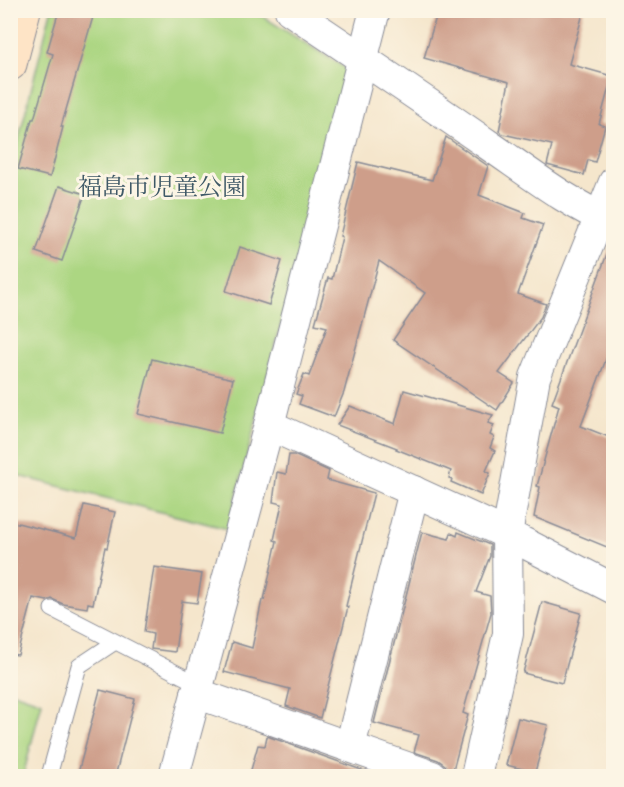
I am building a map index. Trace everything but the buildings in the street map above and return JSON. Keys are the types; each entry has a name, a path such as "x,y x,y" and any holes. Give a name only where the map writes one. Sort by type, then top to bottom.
{"street":[{"path":"10,64 24,10"},
{"path":"290,10 553,188 606,220"},
{"path":"174,777 269,424 375,10"},
{"path":"476,777 508,634 507,534 535,377 606,220 614,182"},
{"path":"269,424 507,534 614,589"},
{"path":"350,747 414,491"},
{"path":"197,689 432,777"}],"lane":[{"path":"52,609 197,689"},
{"path":"49,777 79,666 115,642"}],"green space":[{"name":"福島市児童公園","path":"51,11 254,11 347,69 228,529 11,474 11,169"},
{"path":"11,691 42,702 23,776 11,776"}]}
